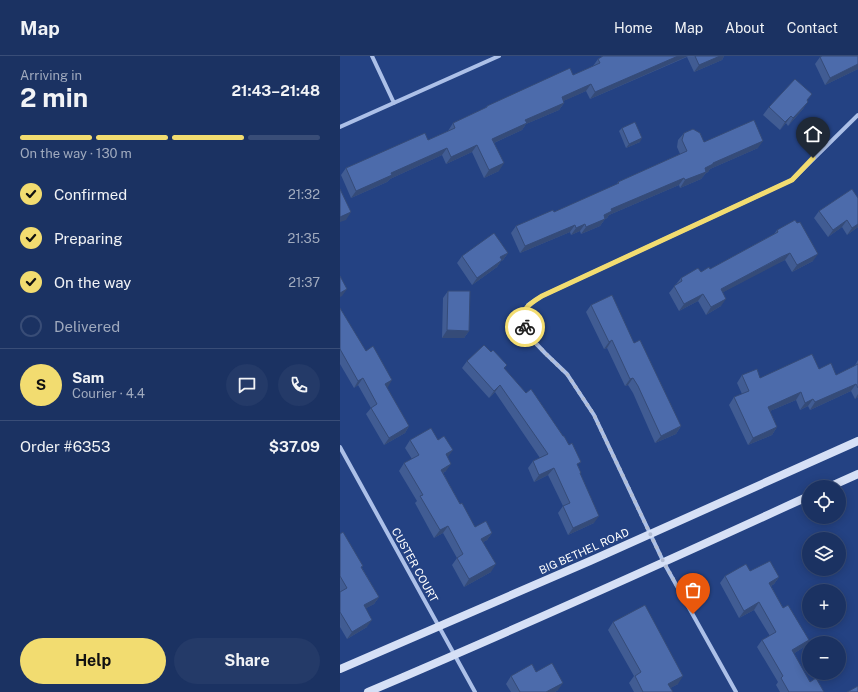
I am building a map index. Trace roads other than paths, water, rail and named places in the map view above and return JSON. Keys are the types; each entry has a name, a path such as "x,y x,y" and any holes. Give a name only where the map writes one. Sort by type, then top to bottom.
{"main road":[{"name":"BIG BETHEL ROAD","path":"340,669 651,534 858,441"},
{"path":"845,480 858,474"},
{"path":"368,692 454,656 664,563 802,499"}],"street":[{"path":"372,56 394,103"},
{"path":"340,127 499,56"},
{"path":"736,692 664,563 594,415 567,374 527,334 522,320 528,305 542,296 792,180 858,114"},
{"name":"CUSTER COURT","path":"340,446 475,692"}]}
